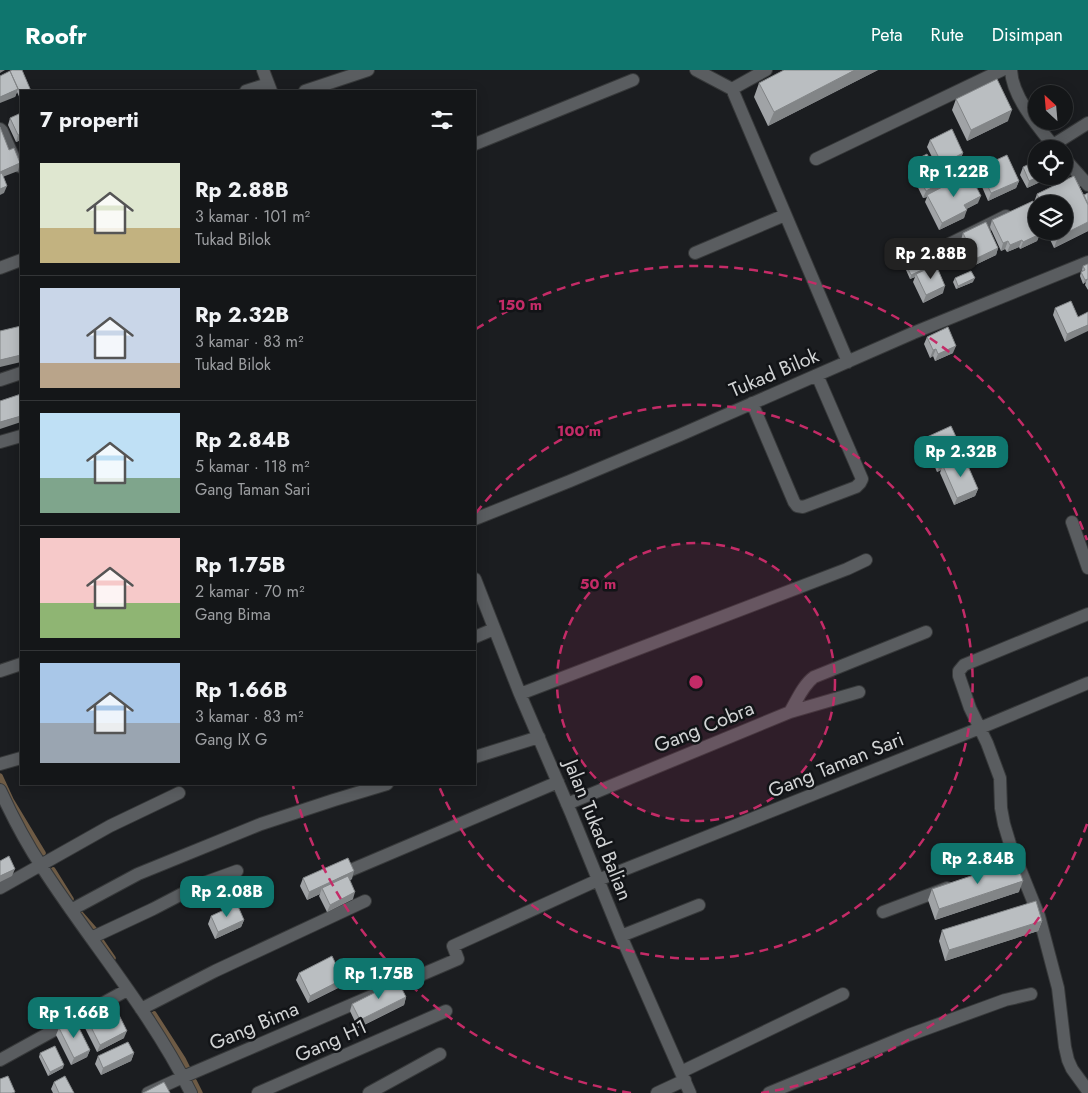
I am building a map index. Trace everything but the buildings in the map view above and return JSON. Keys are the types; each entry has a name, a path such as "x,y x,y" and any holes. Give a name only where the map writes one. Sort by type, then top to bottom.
{"street":[{"path":"254,90 270,88 263,70"},
{"path":"308,90 368,70"},
{"path":"696,70 732,90 848,362"},
{"path":"732,90 766,70"},
{"path":"816,159 1002,70"},
{"path":"1011,70 1011,78 1016,92 1026,110 1050,140"},
{"path":"476,144 633,80"},
{"path":"1064,140 1088,122"},
{"path":"3,125 2,132 17,165 20,167"},
{"path":"1056,192 1085,182 1073,168"},
{"path":"909,264 1021,208"},
{"path":"695,253 785,215"},
{"path":"0,268 20,260"},
{"name":"Tukad Bilok","path":"476,519 570,481 913,333 1088,262"},
{"path":"0,380 20,373"},
{"path":"752,403 797,506 803,507 856,487 862,479 817,376"},
{"path":"0,442 20,436"},
{"path":"1072,522 1088,568"},
{"path":"520,694 847,569 866,560"},
{"name":"Jalan Tukad Balian","path":"476,582 520,694 621,936 690,1093"},
{"path":"1088,614 964,665 959,671 970,708 987,743 1000,778 1001,808 1010,844 1012,863 1039,916 1058,988 1068,1060 1072,1069 1088,1091"},
{"path":"476,637 494,630"},
{"path":"790,712 805,685 814,677 926,632"},
{"path":"0,671 20,664"},
{"name":"Gang Taman Sari","path":"458,959 453,946 598,880 1088,683"},
{"name":"Gang Cobra","path":"567,804 790,712 859,692"},
{"path":"476,757 539,737"},
{"path":"0,764 20,758"},
{"path":"350,870 558,782"},
{"path":"71,910 138,874 261,824 384,785"},
{"path":"0,790 10,812 41,866 141,1008 191,1093"},
{"path":"0,888 110,826 179,793"},
{"path":"92,938 201,884 237,871"},
{"path":"883,912 954,885"},
{"path":"141,1008 365,901"},
{"path":"621,936 699,905"},
{"name":"Gang Bima","path":"148,1093 458,959"},
{"path":"0,1060 128,990"},
{"path":"657,1093 683,1076 843,994"},
{"path":"769,1093 909,1035 1005,1000 1030,994"},
{"name":"Gang H1","path":"258,1093 446,1011"},
{"path":"369,1093 440,1054"}],"waterway":[{"path":"0,776 11,800 43,853"},
{"path":"53,870 71,899"},
{"path":"81,914 95,930"},
{"path":"102,942 113,958"},
{"path":"154,1014 188,1069"},
{"path":"194,1081 200,1093"}]}
